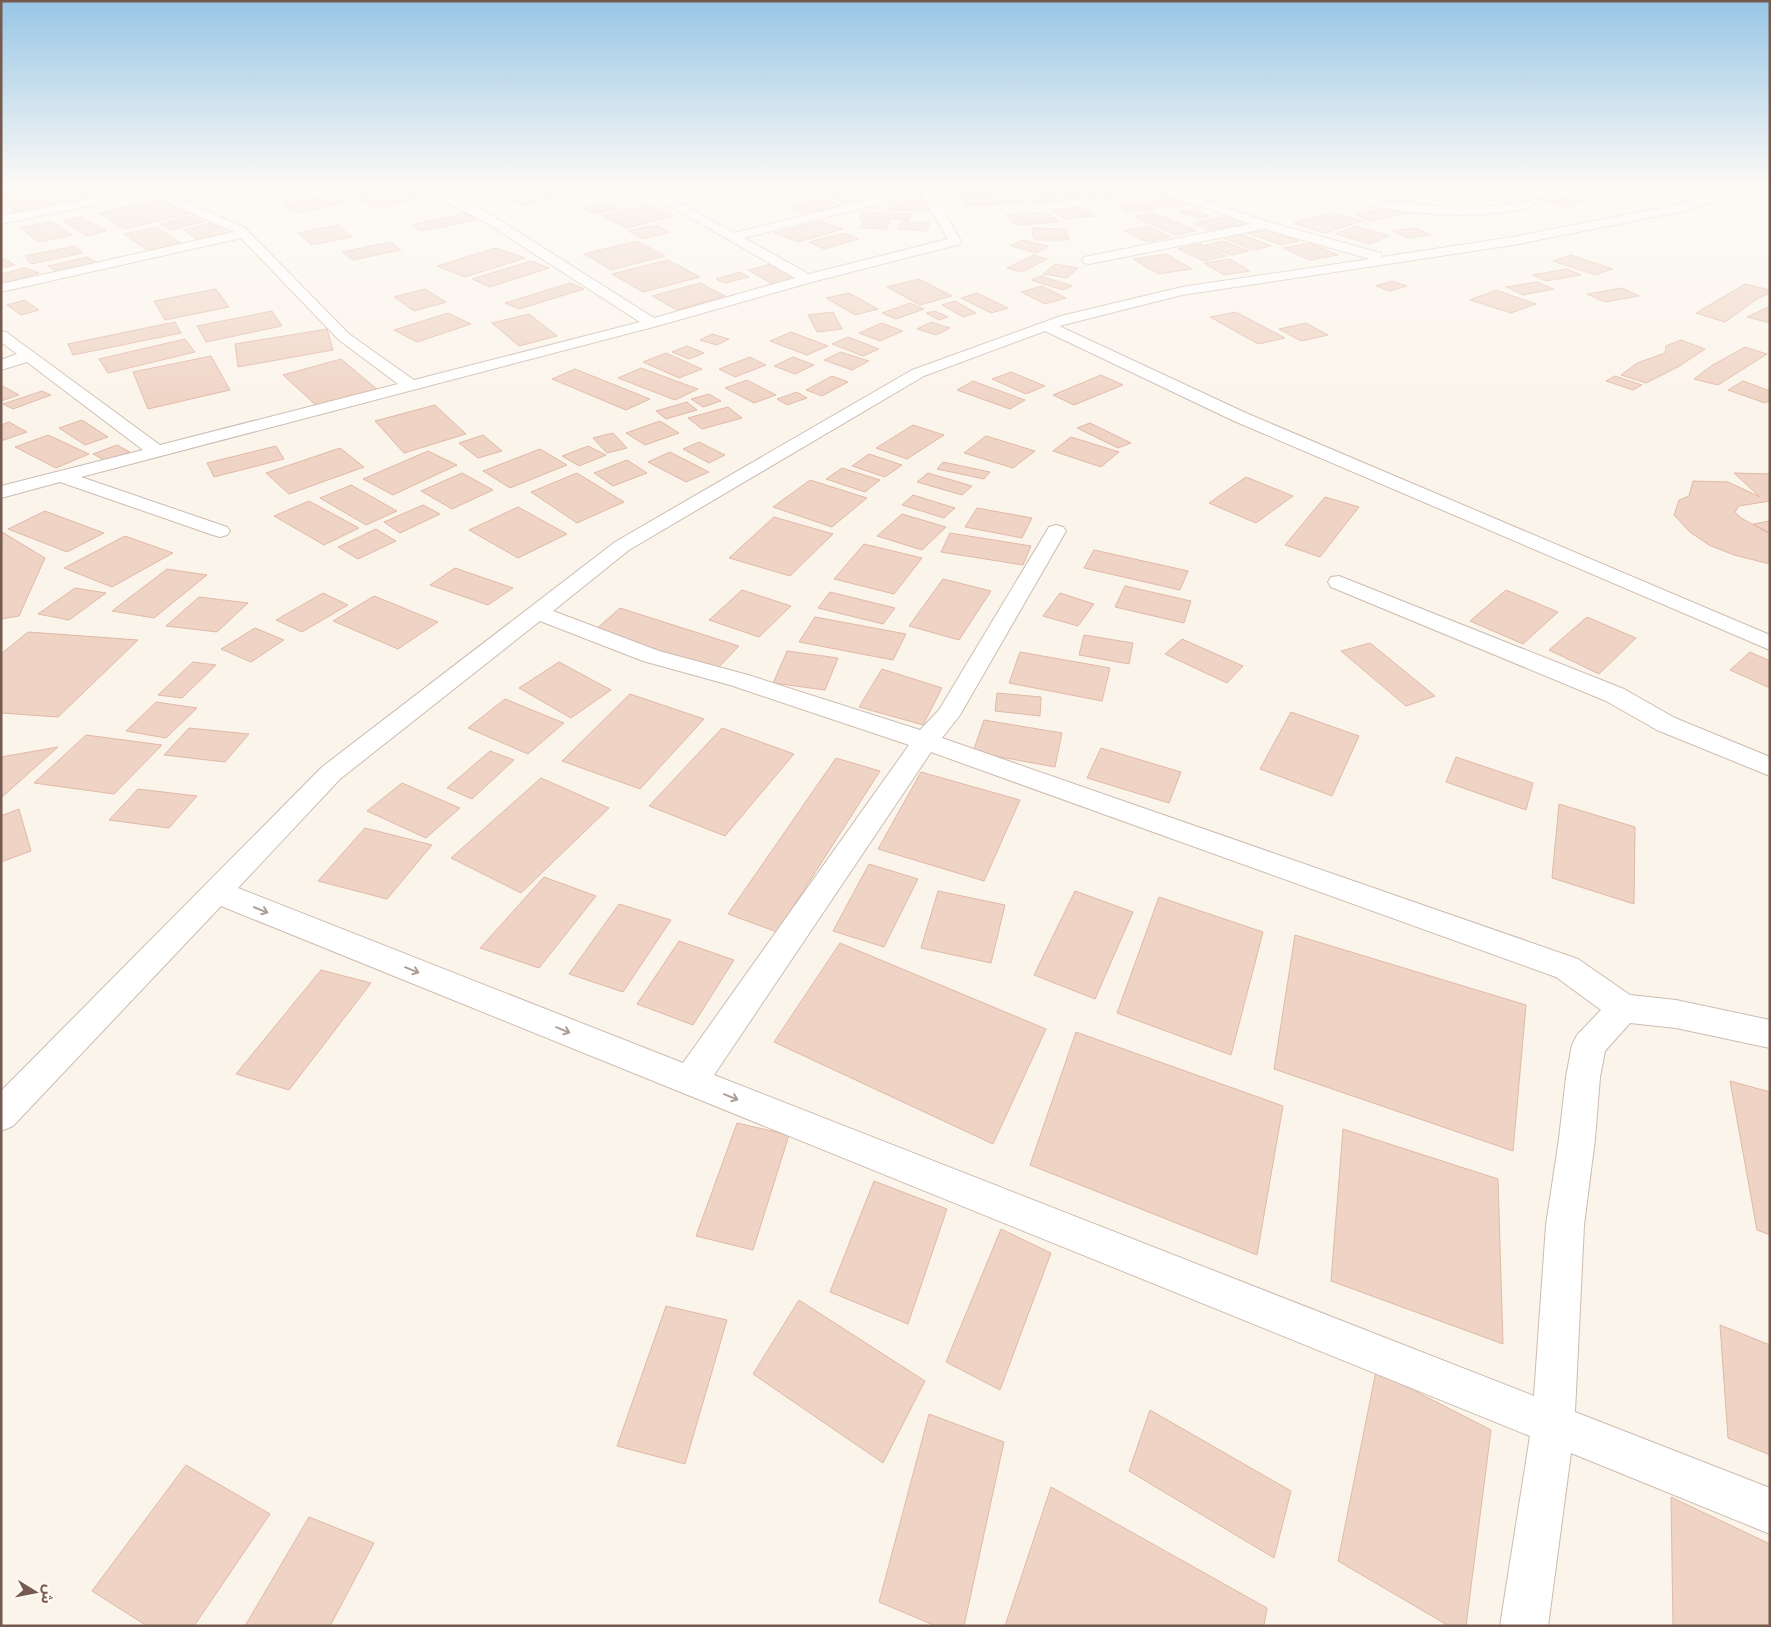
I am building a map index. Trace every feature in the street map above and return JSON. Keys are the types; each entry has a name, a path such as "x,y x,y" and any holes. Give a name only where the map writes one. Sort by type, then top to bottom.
{"street":[{"path":"1,288 127,260"},
{"path":"269,260 344,337 410,385"},
{"path":"553,260 652,323"},
{"path":"774,260 807,279"},
{"path":"3,491 652,323 881,260"},
{"path":"1,1115 331,772 622,546 804,442 918,373 1061,320 1182,291 1379,260"},
{"path":"1047,326 1240,417 1770,643"},
{"path":"1,335 156,451"},
{"path":"1,365 28,356"},
{"path":"60,476 220,531"},
{"path":"690,1081 925,741 948,715 1056,531"},
{"path":"1339,582 1615,695 1666,724 1770,767"},
{"path":"537,612 651,656 739,680 925,741 1567,968 1623,1008 1676,1014 1770,1034"},
{"path":"216,892 1770,1511"},
{"path":"1524,1626 1553,1426 1564,1225 1578,1139 1583,1077 1589,1045 1623,1008"}],"building":[{"path":"1,260 6,260 15,265 1,268"},
{"path":"28,260 50,260 31,264"},
{"path":"74,260 92,260 100,264 61,274 48,266"},
{"path":"457,260 519,260 465,277 437,266"},
{"path":"594,260 650,260 611,270"},
{"path":"668,260 700,277 643,292 612,274"},
{"path":"1023,260 1045,260 1022,272 1007,268"},
{"path":"1135,260 1177,260 1192,269 1158,274"},
{"path":"1232,260 1250,271 1224,275 1204,263"},
{"path":"1586,260 1613,269 1595,275 1553,261"},
{"path":"531,261 549,268 490,287 472,279"},
{"path":"772,264 798,279 774,285 748,270"},
{"path":"1055,264 1078,268 1067,278 1043,274"},
{"path":"25,268 39,273 1,284 1,274"},
{"path":"1567,269 1581,275 1546,281 1532,275"},
{"path":"740,272 749,277 725,283 716,279"},
{"path":"1041,276 1072,286 1063,290 1031,280"},
{"path":"919,279 952,296 920,305 887,287"},
{"path":"1392,281 1407,286 1390,291 1376,286"},
{"path":"1537,282 1554,289 1523,295 1506,287"},
{"path":"570,283 584,289 519,309 505,303"},
{"path":"700,283 725,296 677,310 652,296"},
{"path":"1745,284 1770,290 1770,293 1757,299 1725,322 1696,313"},
{"path":"1042,286 1066,298 1045,304 1021,292"},
{"path":"1622,288 1639,296 1605,302 1587,294"},
{"path":"216,289 229,307 165,320 154,301"},
{"path":"425,289 446,302 414,311 394,297"},
{"path":"1496,290 1536,304 1511,313 1470,300"},
{"path":"849,293 878,309 855,315 826,298"},
{"path":"977,293 1008,308 991,313 961,298"},
{"path":"25,300 39,310 21,315 7,305"},
{"path":"955,301 976,313 963,317 942,305"},
{"path":"910,303 924,309 896,319 882,313"},
{"path":"1770,306 1770,323 1747,317"},
{"path":"272,311 282,326 206,342 197,326"},
{"path":"935,311 948,317 939,320 926,313"},
{"path":"833,312 842,329 817,332 808,315"},
{"path":"1236,312 1285,338 1258,344 1210,317"},
{"path":"448,313 471,324 417,342 394,330"},
{"path":"529,314 557,336 519,346 492,323"},
{"path":"175,322 181,333 73,355 68,344"},
{"path":"931,322 950,328 936,335 917,329"},
{"path":"882,323 903,331 880,341 859,333"},
{"path":"1306,323 1328,335 1301,341 1279,329"},
{"path":"327,329 333,350 238,367 235,344"},
{"path":"791,332 828,346 807,355 770,341"},
{"path":"712,334 729,339 717,345 700,340"},
{"path":"848,337 879,349 863,356 832,344"},
{"path":"185,339 195,352 108,373 99,359"},
{"path":"1681,340 1705,349 1678,367 1646,383 1621,375 1637,363 1665,353 1666,346"},
{"path":"687,346 704,353 689,359 672,352"},
{"path":"1745,347 1767,354 1718,385 1694,379 1711,366"},
{"path":"841,352 869,361 852,370 824,360"},
{"path":"666,353 702,369 679,378 643,362"},
{"path":"211,356 230,390 148,409 133,372"},
{"path":"750,357 766,365 735,377 719,369"},
{"path":"793,357 814,365 795,374 774,366"},
{"path":"341,359 378,390 318,407 283,375"},
{"path":"641,368 698,389 675,400 618,378"},
{"path":"575,369 650,399 626,410 552,379"},
{"path":"1011,372 1045,386 1026,394 992,379"},
{"path":"1101,375 1123,385 1074,405 1053,395"},
{"path":"832,376 848,382 822,396 806,390"},
{"path":"1615,376 1642,385 1633,390 1606,381"},
{"path":"747,380 776,395 754,403 725,388"},
{"path":"973,381 1025,400 1010,409 957,390"},
{"path":"1743,381 1770,391 1770,400 1765,403 1728,390"},
{"path":"1,385 19,395 1,401"},
{"path":"42,391 51,395 13,409 3,404"},
{"path":"797,392 807,398 787,405 777,399"},
{"path":"709,394 721,401 703,407 691,399"},
{"path":"687,402 697,410 666,419 656,411"},
{"path":"435,405 466,434 404,453 375,421"},
{"path":"728,407 742,418 702,429 688,418"},
{"path":"82,420 108,437 85,445 59,428"},
{"path":"660,421 679,433 645,445 626,433"},
{"path":"9,422 27,432 1,441 1,425"},
{"path":"1090,423 1131,443 1118,448 1077,428"},
{"path":"913,425 944,435 907,459 876,448"},
{"path":"613,433 627,448 607,453 593,438"},
{"path":"48,435 89,454 56,468 15,447"},
{"path":"483,435 502,451 478,458 459,443"},
{"path":"986,436 1035,451 1013,468 964,453"},
{"path":"1071,437 1119,452 1101,467 1053,451"},
{"path":"699,442 725,455 709,463 683,449"},
{"path":"117,445 130,452 106,461 93,454"},
{"path":"276,446 284,459 214,477 207,463"},
{"path":"588,446 606,455 579,466 562,456"},
{"path":"340,448 364,467 289,494 266,473"},
{"path":"540,449 567,465 510,488 483,471"},
{"path":"428,451 457,465 393,495 363,479"},
{"path":"670,452 709,472 686,482 648,462"},
{"path":"869,454 902,465 885,477 852,466"},
{"path":"627,460 647,473 613,486 594,473"},
{"path":"943,462 990,472 984,479 937,469"},
{"path":"842,468 880,480 865,492 826,479"},
{"path":"462,473 493,490 452,509 421,491"},
{"path":"577,473 624,502 577,523 531,492"},
{"path":"928,473 972,486 962,495 917,482"},
{"path":"1734,473 1770,474 1770,501 1739,506 1735,512 1741,518 1770,534 1770,564 1734,555 1709,545 1690,532 1674,515 1679,500 1689,496 1693,481 1728,482 1760,497"},
{"path":"1246,477 1293,496 1256,523 1209,503"},
{"path":"810,480 867,498 832,527 773,507"},
{"path":"351,485 397,511 366,525 320,498"},
{"path":"913,495 955,508 944,518 902,505"},
{"path":"1325,497 1359,507 1320,557 1285,545"},
{"path":"309,501 359,528 324,545 274,516"},
{"path":"423,505 440,514 400,533 384,522"},
{"path":"518,507 567,534 518,558 469,530"},
{"path":"977,508 1032,518 1022,538 965,527"},
{"path":"45,511 104,533 67,552 8,529"},
{"path":"902,514 946,527 922,550 877,536"},
{"path":"774,517 833,534 790,576 729,558"},
{"path":"1770,521 1770,533 1753,524"},
{"path":"376,529 396,541 358,559 338,547"},
{"path":"2,532 45,558 19,616 1,619"},
{"path":"950,533 1031,546 1023,565 941,552"},
{"path":"125,536 173,553 112,587 64,568"},
{"path":"864,544 922,558 894,594 834,579"},
{"path":"1094,550 1188,571 1180,590 1084,568"},
{"path":"455,568 513,588 488,605 430,585"},
{"path":"167,569 207,575 154,618 112,611"},
{"path":"943,579 991,591 959,640 909,626"},
{"path":"1125,586 1191,601 1184,623 1115,607"},
{"path":"75,588 106,593 69,620 38,614"},
{"path":"742,590 791,606 759,637 709,620"},
{"path":"1506,590 1558,612 1523,644 1470,621"},
{"path":"830,592 895,608 883,624 818,608"},
{"path":"323,593 348,605 302,632 276,620"},
{"path":"1060,593 1094,604 1078,626 1043,616"},
{"path":"374,596 438,622 398,649 333,621"},
{"path":"199,597 248,603 217,632 166,626"},
{"path":"620,608 739,646 715,671 594,631"},
{"path":"815,617 906,634 893,660 799,642"},
{"path":"1587,617 1636,638 1599,674 1549,650"},
{"path":"255,628 284,640 251,662 221,649"},
{"path":"28,632 138,640 58,717 1,713 1,654"},
{"path":"1084,635 1133,643 1129,664 1079,655"},
{"path":"1182,639 1243,666 1227,683 1165,654"},
{"path":"1370,643 1435,696 1406,706 1341,651"},
{"path":"787,651 838,658 825,690 773,683"},
{"path":"1020,652 1110,668 1102,701 1009,683"},
{"path":"1750,652 1770,661 1770,688 1730,670"},
{"path":"193,662 216,665 182,698 158,695"},
{"path":"559,662 611,690 571,718 519,688"},
{"path":"882,669 942,688 923,725 859,707"},
{"path":"997,693 1041,697 1040,716 995,711"},
{"path":"630,694 704,719 640,789 562,761"},
{"path":"505,699 564,723 528,754 468,728"},
{"path":"156,702 197,708 166,738 126,731"},
{"path":"1291,712 1359,736 1332,796 1260,769"},
{"path":"984,720 1062,733 1055,767 973,752"},
{"path":"189,728 249,734 225,762 164,755"},
{"path":"722,728 794,754 725,836 649,806"},
{"path":"86,735 162,745 114,794 34,783"},
{"path":"58,747 1,798 1,757"},
{"path":"1101,748 1181,772 1169,803 1087,778"},
{"path":"490,751 514,760 472,799 447,788"},
{"path":"1456,757 1533,783 1526,810 1446,782"},
{"path":"836,758 880,771 777,932 728,914"},
{"path":"921,772 1020,800 984,881 878,849"},
{"path":"541,778 609,808 521,893 451,858"},
{"path":"402,783 460,808 426,838 367,811"},
{"path":"138,789 197,796 169,828 109,820"},
{"path":"1559,804 1635,827 1634,904 1552,878"},
{"path":"19,809 31,851 1,862 1,816"},
{"path":"365,828 432,845 387,899 318,881"},
{"path":"869,864 918,879 884,947 833,931"},
{"path":"544,877 596,896 539,968 480,948"},
{"path":"938,891 1005,905 991,963 921,948"},
{"path":"1075,891 1133,912 1095,999 1034,975"},
{"path":"1159,897 1263,932 1231,1055 1117,1013"},
{"path":"619,904 671,920 623,992 569,974"},
{"path":"1295,935 1526,1005 1513,1151 1274,1069"},
{"path":"679,941 734,960 693,1025 637,1004"},
{"path":"840,943 1046,1029 993,1144 774,1042"},
{"path":"321,970 371,983 289,1090 236,1074"},
{"path":"1076,1032 1283,1106 1257,1255 1030,1165"},
{"path":"1730,1081 1770,1092 1770,1235 1757,1230"},
{"path":"737,1123 789,1135 753,1250 696,1236"},
{"path":"1343,1129 1498,1179 1503,1344 1331,1281"},
{"path":"874,1181 947,1209 908,1324 830,1292"},
{"path":"1001,1229 1051,1253 1000,1390 946,1362"},
{"path":"799,1300 925,1381 883,1463 753,1374"},
{"path":"666,1306 727,1320 685,1464 617,1446"},
{"path":"1720,1325 1770,1345 1770,1455 1728,1438"},
{"path":"1376,1371 1491,1430 1466,1626 1449,1626 1338,1561"},
{"path":"1150,1410 1291,1491 1274,1558 1129,1471"},
{"path":"929,1414 1004,1442 964,1626 936,1626 879,1602"},
{"path":"186,1465 270,1514 194,1626 147,1626 92,1591"},
{"path":"1051,1487 1267,1608 1264,1626 1005,1626"},
{"path":"1671,1497 1770,1544 1770,1626 1673,1626"},
{"path":"309,1517 374,1543 330,1626 245,1626"}]}
